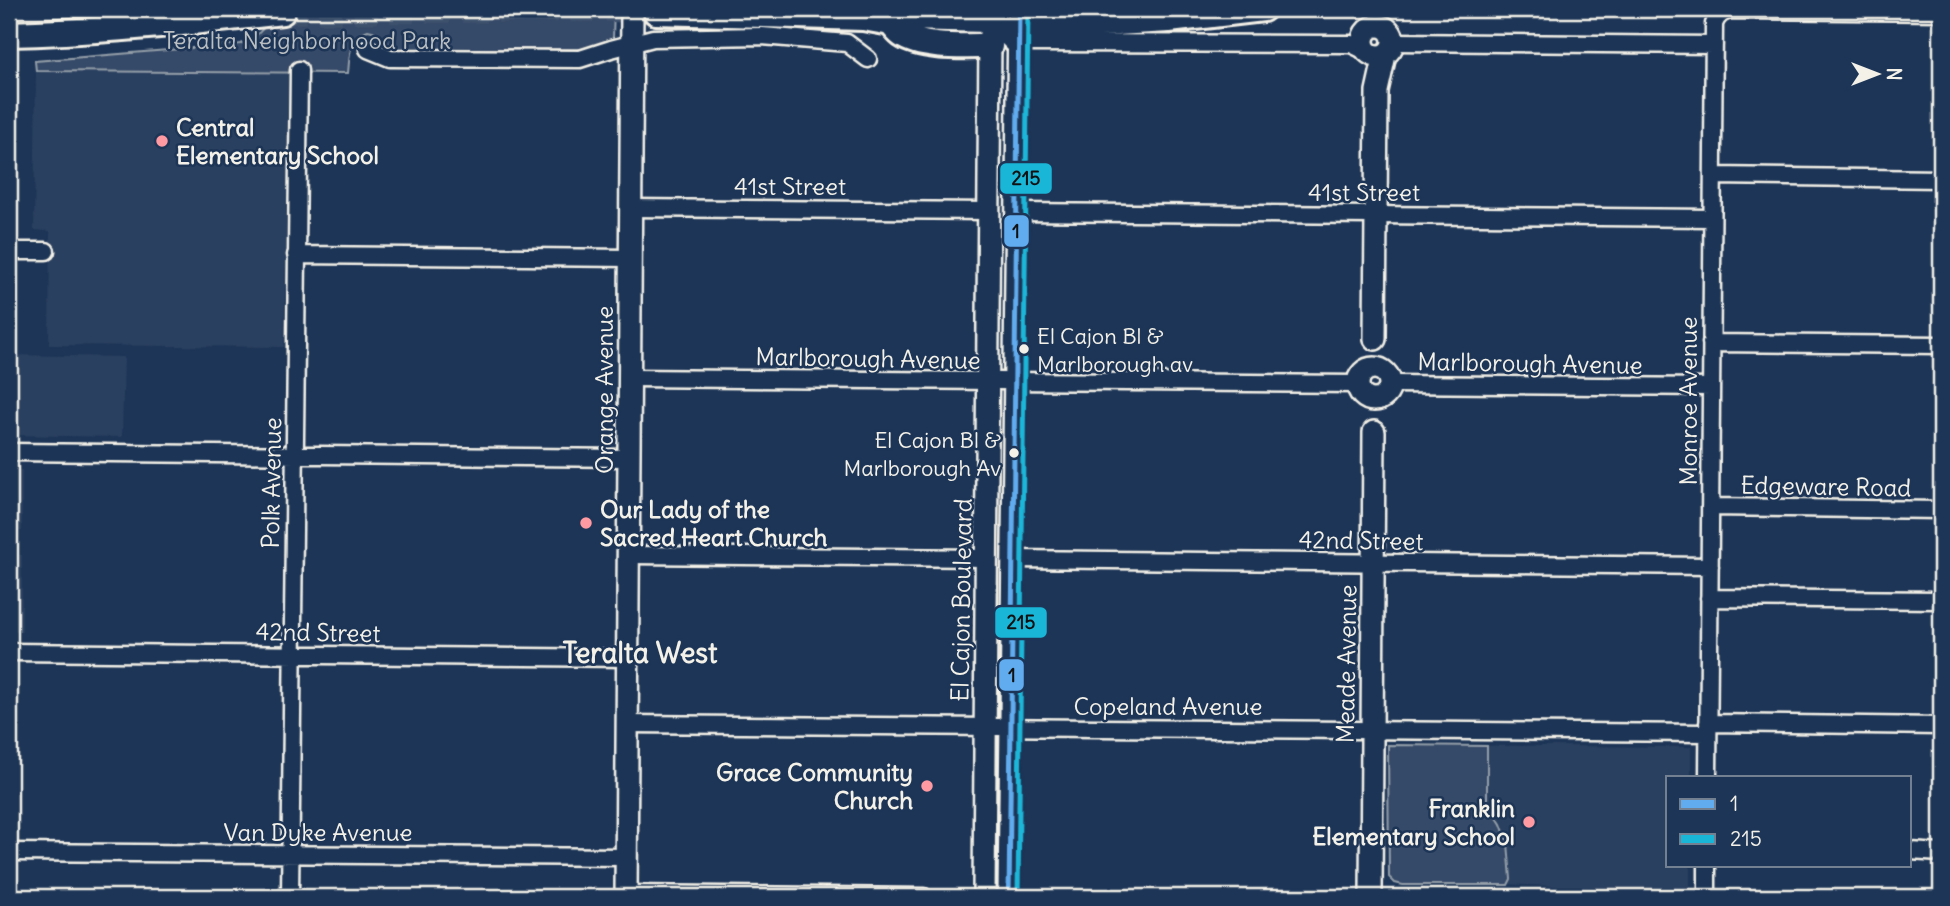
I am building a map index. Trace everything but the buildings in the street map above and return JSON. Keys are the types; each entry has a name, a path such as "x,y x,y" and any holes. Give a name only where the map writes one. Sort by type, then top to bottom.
{"highway":[{"path":"9,34 68,32 282,12 242,9"},
{"path":"644,10 863,18 891,23 906,18 990,15 1018,43 1040,29 1055,26 1169,20 1263,9"},
{"path":"891,23 902,36 917,41 990,46"}],"main road":[{"name":"El Cajon Boulevard","path":"1009,897 1019,9"},
{"name":"Orange Avenue","path":"626,896 631,44 644,10"},
{"name":"El Cajon Boulevard","path":"984,897 990,15"},
{"name":"Meade Avenue","path":"1371,897 1374,432 1379,348 1375,339 1377,91 1372,81 1380,29"}],"street":[{"name":"Monroe Avenue","path":"1708,776 1714,24 1719,15 1732,10 1941,12"},
{"path":"1018,43 1351,44 1380,29 1714,45"},
{"path":"368,49 390,58 580,59 653,38 762,36 847,43 867,59"},
{"name":"Polk Avenue","path":"290,897 299,70"},
{"path":"1713,176 1941,179"},
{"name":"41st Street","path":"631,208 990,211"},
{"name":"41st Street","path":"1016,212 1712,218"},
{"path":"9,251 46,251"},
{"path":"296,255 631,257"},
{"path":"1711,343 1941,345"},
{"name":"Marlborough Avenue","path":"630,378 1711,387"},
{"path":"9,452 629,458"},
{"name":"Edgeware Road","path":"1710,507 1941,510"},
{"path":"629,555 987,558"},
{"name":"42nd Street","path":"1012,559 1710,566"},
{"path":"1709,598 1941,600"},
{"name":"42nd Street","path":"9,652 628,659"},
{"name":"Copeland Avenue","path":"627,724 1371,730 1941,726"},
{"path":"1912,851 1941,853"},
{"name":"Van Dyke Avenue","path":"9,852 626,857"},
{"path":"1707,867 1707,897"},
{"path":"626,896 924,897"}],"shaded area":[{"name":"Central Elementary School","path":"36,71 290,73 284,347 49,345 50,231 34,230"},
{"path":"9,355 124,357 122,437 9,435"},
{"path":"9,470 22,470 22,531 9,531"},
{"path":"9,555 22,555 22,632 9,632"},
{"name":"Franklin Elementary School","path":"1388,745 1691,747 1691,776 1666,776 1666,867 1690,867 1690,897 1579,897 1564,888 1554,886 1477,883 1403,885 1395,883 1389,877"}],"green space":[{"name":"Teralta Neighborhood Park","path":"282,9 614,9 613,38 594,49 397,49 377,33 368,30 353,42 348,73 36,71 35,61 241,44 254,38"},
{"path":"1388,745 1487,746 1487,802 1501,824 1508,843 1511,879 1508,885 1403,885 1395,883 1389,877"}],"tunnel":[{"path":"282,12 655,12"}],"transit line":[{"name":"1","path":"1009,897 1019,9"},
{"name":"215","path":"1018,897 1028,9"}],"place":[{"name":"Central Elementary School","path":"162,141"},
{"name":"El Cajon Bl & Marlborough av","path":"1024,349"},
{"name":"El Cajon Bl & Marlborough Av","path":"1014,453"},
{"name":"Our Lady of the Sacred Heart Church","path":"586,523"},
{"name":"Grace Community Church","path":"927,786"},
{"name":"Franklin Elementary School","path":"1529,822"}],"district":[{"name":"Teralta West","path":"640,653"}]}
